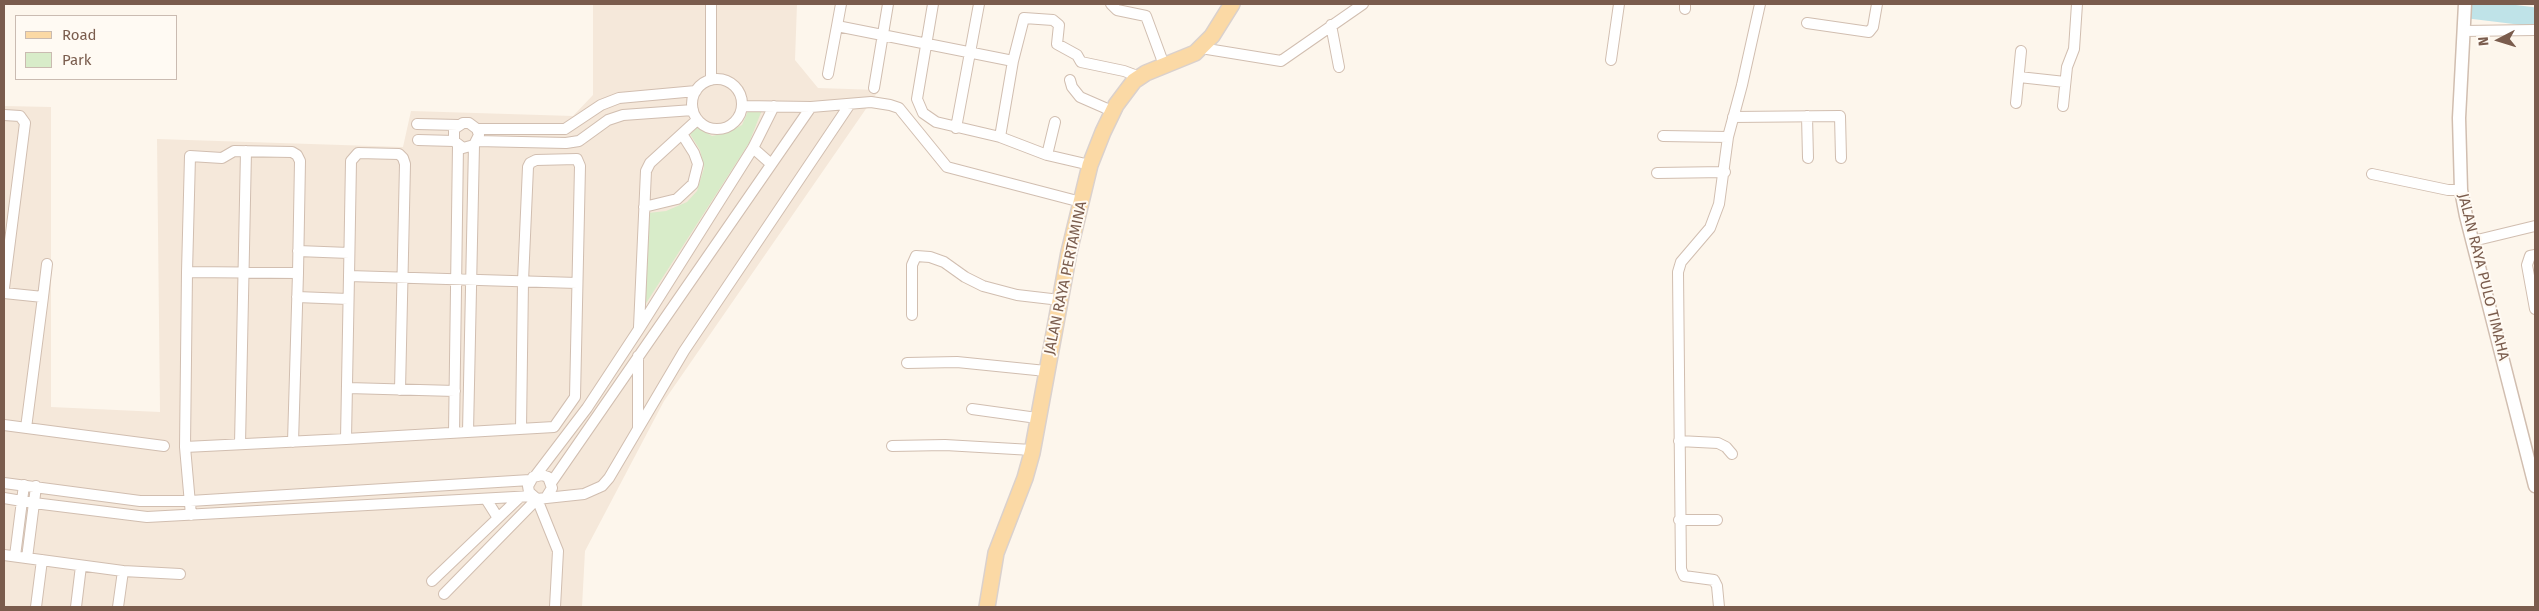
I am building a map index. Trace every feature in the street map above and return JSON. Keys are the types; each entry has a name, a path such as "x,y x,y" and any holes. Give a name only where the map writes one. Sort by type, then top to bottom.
{"main road":[{"name":"JALAN RAYA PERTAMINA","path":"988,607 996,553 1025,478 1032,450 1060,300 1090,165 1112,111 1124,93 1140,77 1164,65 1187,57 1201,48 1212,36 1232,4"}],"street":[{"path":"710,4 710,80"},
{"path":"828,74 840,4"},
{"path":"874,88 888,4"},
{"path":"934,4 918,93 918,104 923,113 930,119 956,128 1000,137 1047,155 1090,165"},
{"path":"956,128 979,4"},
{"path":"1110,4 1117,10 1146,16 1164,65"},
{"path":"1201,48 1278,62 1284,60 1362,4"},
{"path":"1611,60 1619,4"},
{"path":"1719,607 1717,586 1714,580 1684,576 1682,574 1679,520 1678,272 1681,262 1710,228 1719,204 1725,172 1728,137 1760,4"},
{"path":"1807,24 1868,32 1873,27 1877,4"},
{"path":"2063,106 2067,65 2074,49 2077,4"},
{"name":"JALAN RAYA PULO TIMAHA","path":"2464,4 2466,31 2459,118 2461,190 2482,239 2535,486"},
{"path":"1000,137 1013,60 1024,18 1054,20 1059,25 1059,47 1076,55 1081,62 1124,71 1140,77"},
{"path":"1331,25 1338,67"},
{"path":"837,26 1013,60"},
{"path":"2466,31 2535,30"},
{"path":"2016,103 2022,52"},
{"path":"2019,78 2065,82"},
{"path":"720,79 729,82 736,88 742,106 737,119 725,128 710,128 695,115 692,100 696,91 710,80 720,79"},
{"path":"1070,80 1072,87 1080,97 1112,111"},
{"path":"417,124 458,125 469,123 477,129 565,129 601,105 619,98 696,91"},
{"path":"742,106 811,107 871,102 899,108 943,162 954,170 1081,202"},
{"path":"4,498 148,517 584,494 602,486 627,451 684,351 850,104"},
{"path":"555,607 558,551 539,497 529,492 533,477 587,408 639,329 753,148 774,106"},
{"path":"551,482 770,163 811,107"},
{"path":"4,115 20,116 25,123 4,288"},
{"path":"418,140 456,143 463,148 475,143 566,143 579,141 608,120 623,115 695,115"},
{"path":"638,430 638,356 646,171 650,163 682,134 695,115"},
{"path":"1807,116 1808,158"},
{"path":"1733,117 1840,116 1841,158"},
{"path":"1047,155 1055,122"},
{"path":"454,433 456,143 453,135 458,125"},
{"path":"468,432 470,280 477,129"},
{"path":"644,207 677,199 693,184 698,164 694,153 682,134"},
{"path":"1662,136 1728,137"},
{"path":"753,148 770,163"},
{"path":"191,515 185,447 190,156 222,158 234,151 292,152 297,155 300,161 293,442"},
{"path":"240,444 246,151"},
{"path":"346,439 351,161 358,153 399,154 405,164 400,390"},
{"path":"185,447 554,427 575,397 580,166 577,159 536,160 530,163 523,281 522,428"},
{"path":"1657,172 1725,172"},
{"path":"2372,174 2448,190 2461,190"},
{"path":"2482,239 2535,226"},
{"path":"298,250 349,253"},
{"path":"2535,255 2530,256 2527,265 2535,309"},
{"path":"912,315 912,265 916,256 930,257 944,262 965,278 983,286 1017,295 1060,300"},
{"path":"26,428 47,264"},
{"path":"187,272 298,273"},
{"path":"349,276 577,284"},
{"path":"4,293 43,297"},
{"path":"297,297 348,299"},
{"path":"907,363 956,362 1046,371"},
{"path":"348,388 455,391"},
{"path":"972,409 1037,418"},
{"path":"4,425 164,446"},
{"path":"1679,441 1718,443 1726,447 1732,454"},
{"path":"892,446 945,445 1032,450"},
{"path":"4,482 140,501 190,500 548,477 551,482 551,492 539,497 444,594"},
{"path":"15,556 24,485"},
{"path":"27,558 36,486"},
{"path":"432,582 519,498"},
{"path":"486,499 498,518"},
{"path":"1679,520 1717,520"},
{"path":"4,555 123,571 180,574"},
{"path":"36,607 42,560"},
{"path":"76,607 81,566"},
{"path":"118,607 123,571"}],"shaded area":[{"path":"593,4 797,4 795,60 818,88 879,90 664,401 585,551 582,607 4,607 4,106 51,107 51,407 160,412 157,139 403,147 411,111 573,116 593,95"}],"green space":[{"path":"762,110 749,143 643,308 648,213 666,211 687,202 697,191 704,168 700,150 690,134 696,127 712,136 727,133 742,125 748,111"}],"waterway":[{"path":"2471,4 2470,9 2535,17"}]}
